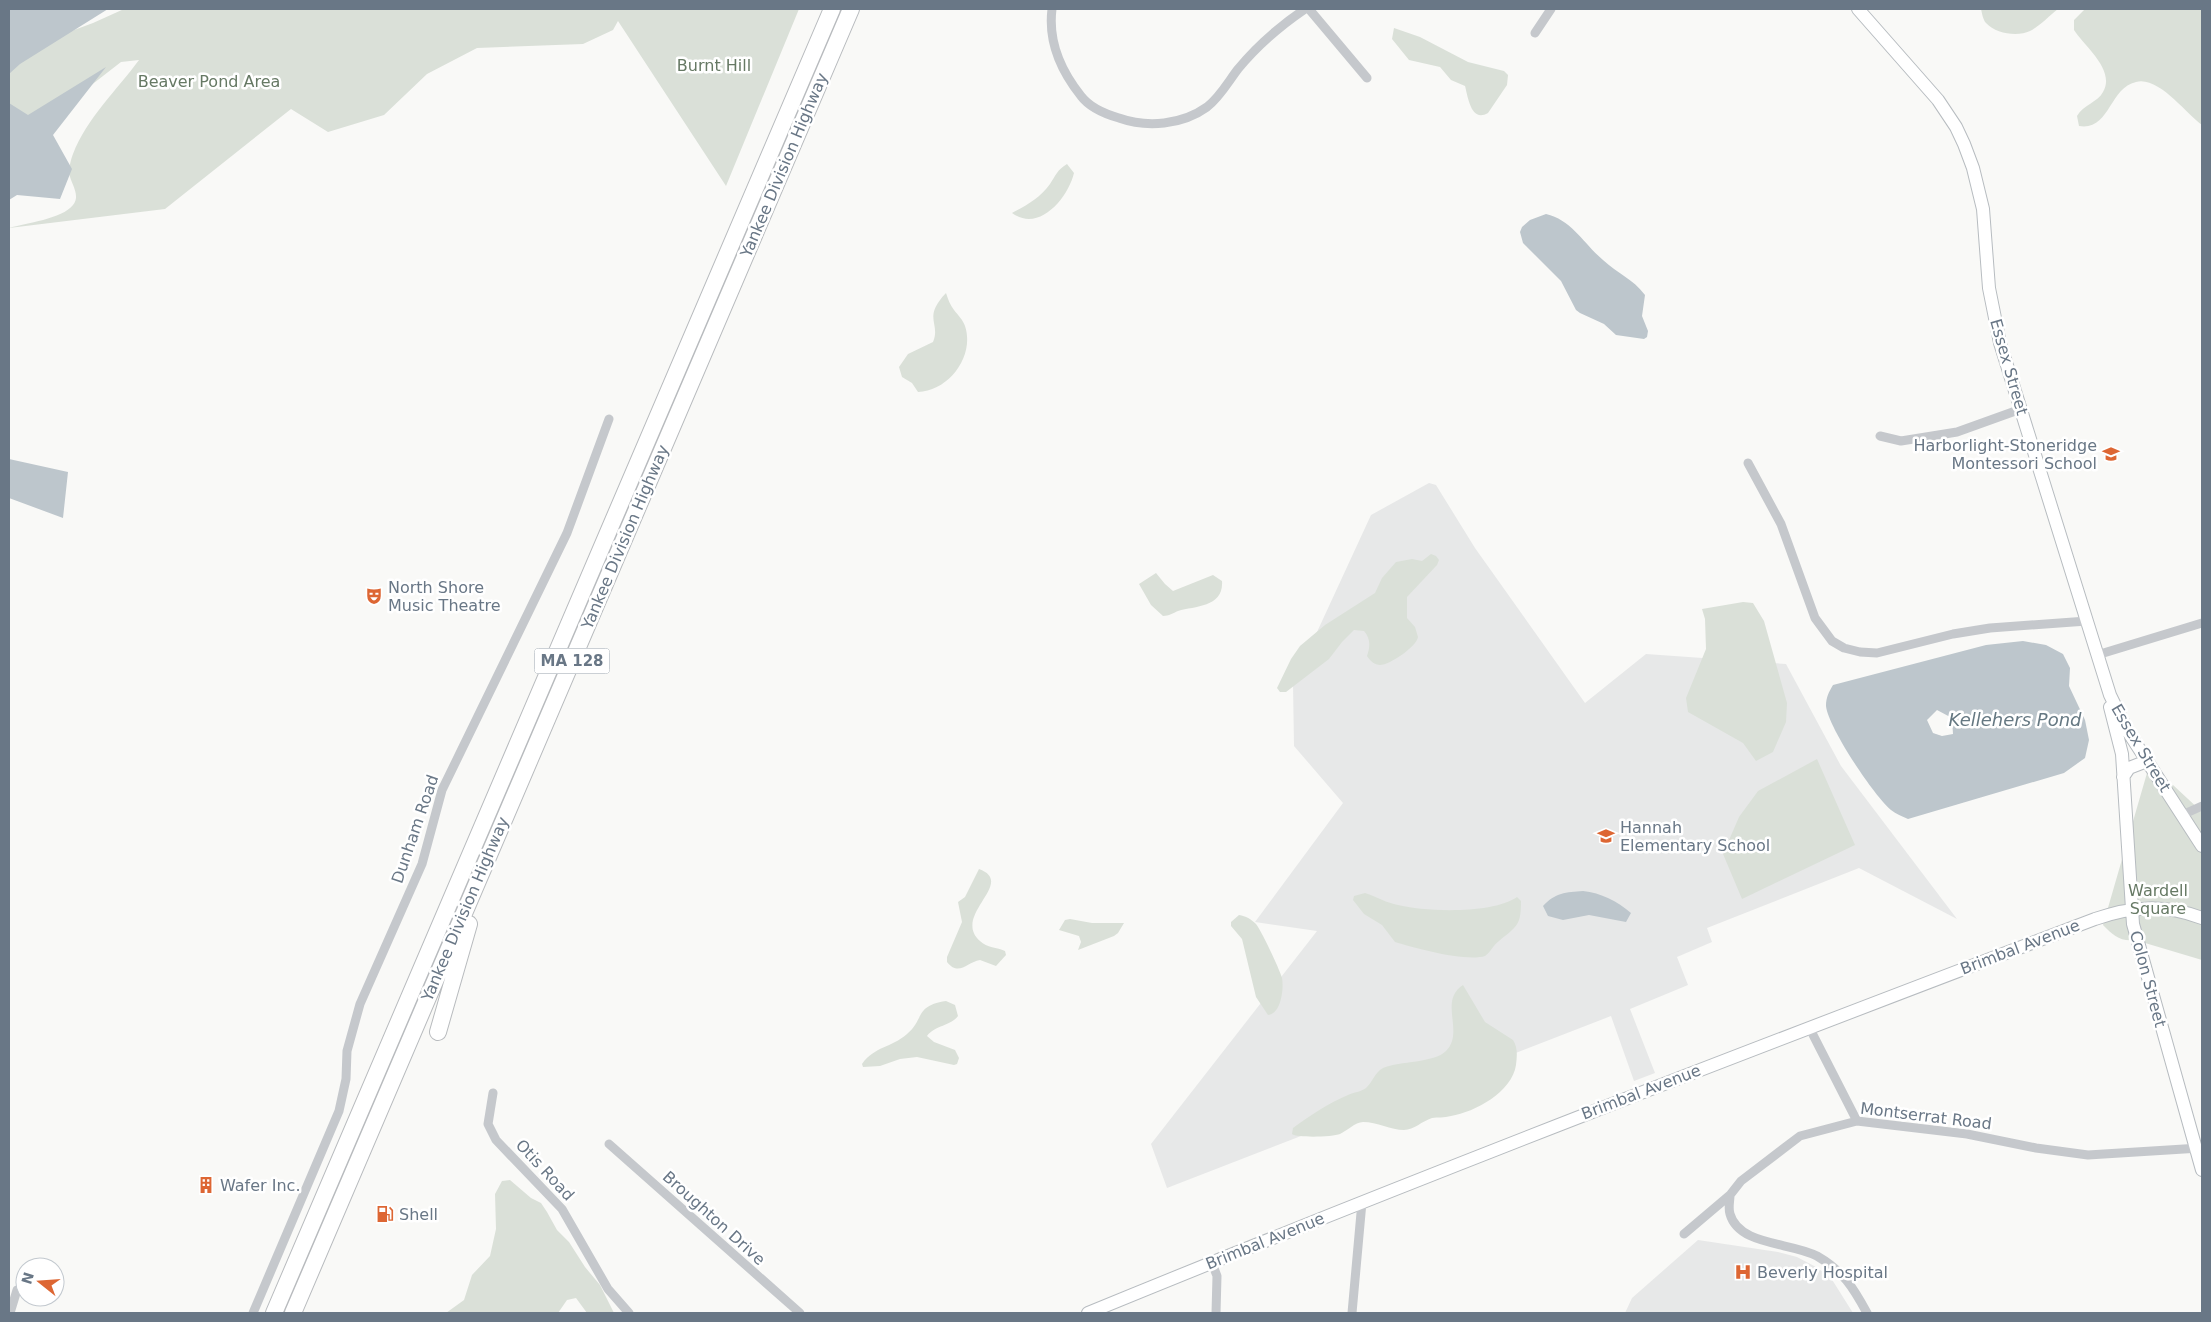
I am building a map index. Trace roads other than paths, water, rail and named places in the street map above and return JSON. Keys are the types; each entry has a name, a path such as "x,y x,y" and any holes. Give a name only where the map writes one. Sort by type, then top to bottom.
{"highway":[{"name":"Yankee Division Highway","path":"274,1313 832,9"},
{"name":"Yankee Division Highway","path":"292,1313 851,9"},
{"path":"438,1032 489,855"}],"main road":[{"name":"Essex Street","path":"1858,9 1938,100 1956,127 1974,168 1983,209 1992,310 2020,409 2110,695 2127,730 2202,846"},
{"name":"Colon Street","path":"2110,695 2108,703 2122,754 2132,909 2138,943 2199,1148 2202,1170"},
{"path":"2124,777 2129,768 2147,762"},
{"name":"Brimbal Avenue","path":"1088,1313 1579,1115 2095,918 2122,910 2151,908 2173,910 2202,918"}],"street":[{"path":"1052,9 1053,38 1059,64 1071,84 1083,99 1100,112 1138,123 1172,122 1206,107 1221,93 1238,70 1266,39 1307,9 1367,78"},
{"path":"1535,33 1551,9"},
{"path":"1880,436 1901,441 1957,432 2020,409"},
{"name":"Dunham Road","path":"254,1313 339,1111 346,1079 347,1051 360,1004 422,864 442,790 567,533 609,419"},
{"path":"1748,463 1781,524 1815,618 1832,641 1844,648 1860,652 1877,653 1953,634 1990,628 2087,621"},
{"path":"2097,655 2202,623"},
{"path":"2182,815 2202,806"},
{"path":"1810,1027 1857,1121"},
{"name":"Otis Road","path":"493,1093 488,1124 496,1140 562,1209 608,1289 629,1313"},
{"name":"Montserrat Road","path":"1684,1234 1730,1195 1741,1181 1800,1136 1857,1121 1967,1134 2036,1148 2088,1155 2199,1148"},
{"name":"Broughton Drive","path":"609,1144 800,1313"},
{"path":"1730,1195 1729,1213 1736,1228 1750,1236 1792,1246 1816,1256 1838,1270 1850,1283 1867,1313"},
{"path":"1352,1313 1362,1202"},
{"path":"1212,1263 1217,1276 1216,1313"},
{"path":"10,1313 15,1297"}],"water":[{"path":"9,9 108,9 20,64 9,74"},
{"path":"106,67 53,135 72,169 60,199 17,195 9,200 9,103 28,115"},
{"path":"1546,214 1563,221 1596,254 1635,284 1645,295 1642,316 1648,331 1647,337 1644,339 1616,335 1604,324 1576,310 1561,281 1523,243 1520,232 1522,227 1530,220"},
{"path":"9,459 68,472 63,518 9,498"},
{"name":"Kellehers Pond","path":"2023,641 2046,645 2063,654 2070,668 2069,686 2085,720 2089,740 2085,758 2064,773 1908,819 1897,814 1874,791 1843,744 1826,706 1830,690 1833,685 1986,645","holes":["1937,710 1952,718 1953,734 1942,736 1933,733 1927,720"]},
{"path":"1583,891 1614,901 1626,909 1631,913 1626,922 1589,915 1563,920 1548,916 1543,906 1552,898 1566,893"}],"place":[{"name":"Harborlight-Stoneridge Montessori School","path":"2111,454"},
{"name":"North Shore Music Theatre","path":"374,596"},
{"name":"Hannah Elementary School","path":"1606,836"},
{"name":"Wafer Inc.","path":"206,1185"},
{"name":"Shell","path":"385,1214"},
{"name":"Beverly Hospital","path":"1743,1272"}],"park label":[{"name":"Burnt Hill","path":"714,65"},
{"name":"Beaver Pond Area","path":"209,81"},
{"name":"Wardell Square","path":"2158,899"}]}
